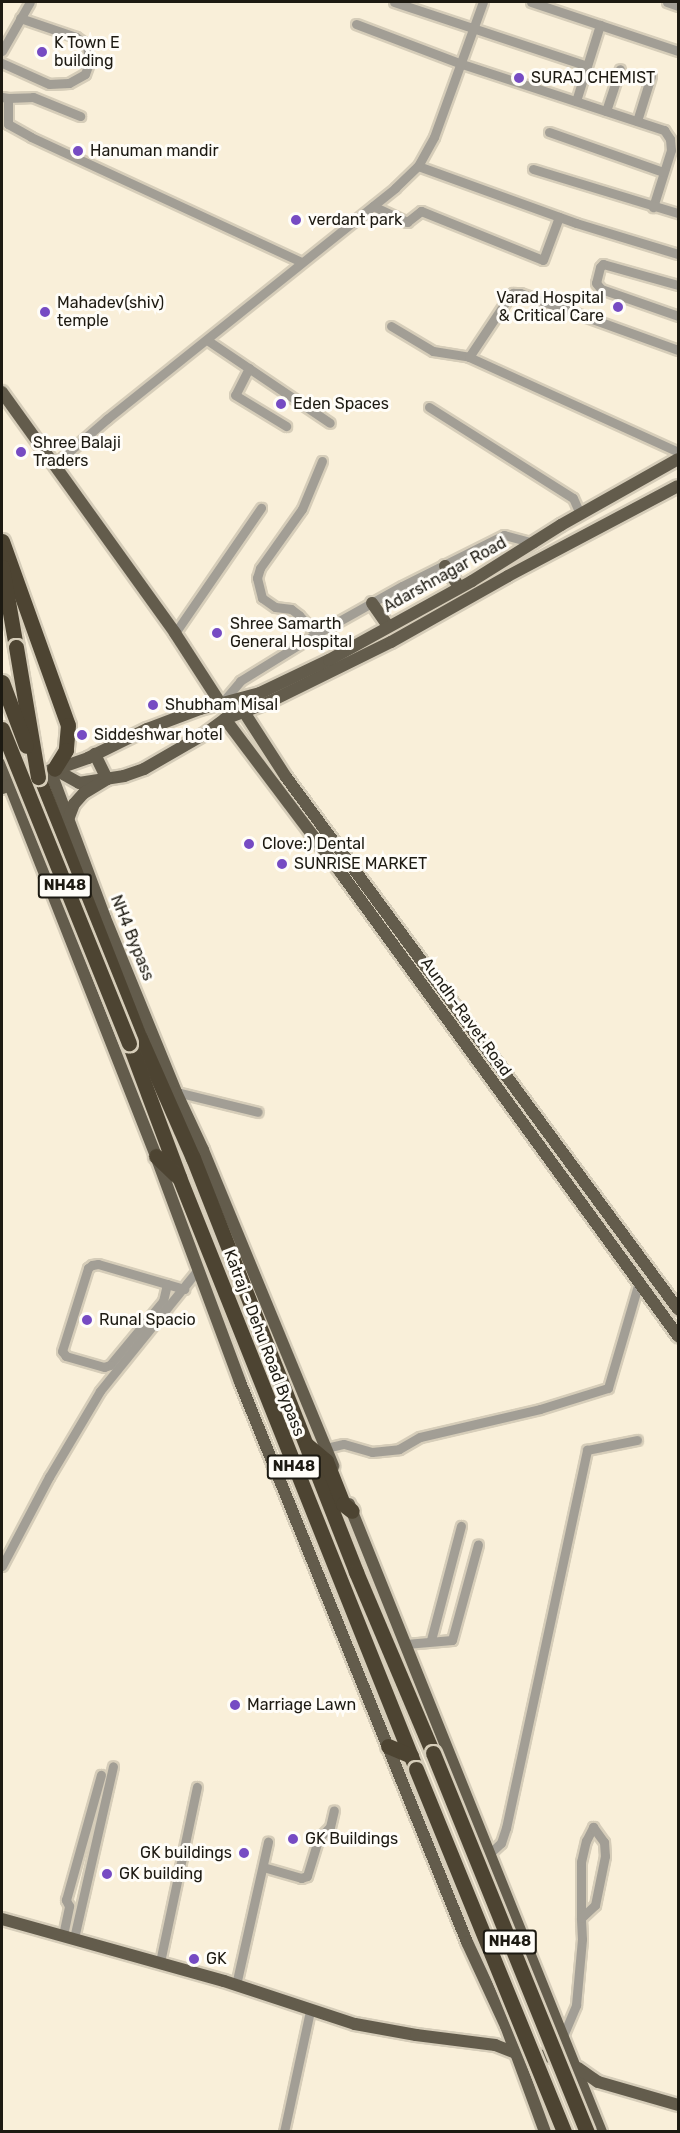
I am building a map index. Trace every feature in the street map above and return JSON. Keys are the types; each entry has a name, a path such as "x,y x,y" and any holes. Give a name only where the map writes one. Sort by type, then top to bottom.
{"highway":[{"path":"2,541 68,724 66,750 48,772"},
{"path":"2,567 16,647 48,772"},
{"name":"NH48","path":"2,682 48,772 178,1177"},
{"name":"NH48","path":"2,729 135,1040 185,1123"},
{"name":"Katraj - Dehu Road Bypass","path":"185,1123 190,1151 304,1443"},
{"path":"156,1156 178,1177"},
{"name":"Katraj - Dehu Road Bypass","path":"178,1177 413,1762"},
{"path":"304,1443 326,1461 343,1504 352,1511"},
{"name":"NH48","path":"304,1443 587,2132"},
{"path":"388,1746 413,1762"},
{"name":"NH48","path":"413,1762 564,2132"}],"main road":[{"path":"2,392 175,633 221,704"},
{"name":"Adarshnagar Road","path":"6,786 95,754 147,729 260,693 329,660 678,459"},
{"name":"Adarshnagar Road","path":"225,719 392,642 508,576 678,486"},
{"path":"445,566 459,587"},
{"path":"372,603 388,626"},
{"name":"Aundh-Ravet Road","path":"244,712 286,777 678,1309"},
{"path":"48,772 79,783 107,779 144,769 203,735 225,719"},
{"name":"Aundh-Ravet Road","path":"225,719 341,873 678,1336"},
{"path":"95,754 107,779"},
{"path":"2,765 6,786 156,1156 198,1271 467,1942 516,2053 545,2132"},
{"name":"NH4 Bypass","path":"48,772 69,817 105,918 176,1092 185,1123 352,1511 601,2132"},
{"path":"69,817 74,804 84,793 107,779"},
{"path":"2,1919 160,1962 355,2024 416,2035 495,2045 516,2053 563,2058 598,2082 678,2105"}],"street":[{"path":"2,51 30,2"},
{"path":"394,2 587,66"},
{"path":"55,464 107,418 373,206 418,166 434,137 483,2"},
{"path":"531,2 678,51"},
{"path":"667,2 678,6"},
{"path":"2,63 49,84 69,83 85,74 89,63 87,45 76,37 20,18"},
{"path":"356,24 462,64 664,130 675,150 663,172 653,207"},
{"path":"576,102 600,25"},
{"path":"606,111 620,69"},
{"path":"637,121 651,76"},
{"path":"80,116 33,97 5,98 8,124 23,133 301,262"},
{"path":"549,132 663,172"},
{"path":"418,166 559,217 678,254"},
{"path":"533,169 678,213"},
{"path":"373,206 408,222 421,211 543,260 559,217"},
{"path":"678,285 603,264 596,283 601,289 678,316"},
{"path":"469,357 509,297 513,293 520,292 678,350"},
{"path":"391,326 433,351 469,357 678,452"},
{"path":"207,340 330,423"},
{"path":"249,368 235,395 286,426"},
{"path":"429,407 573,498 580,514"},
{"path":"316,634 300,615 291,609 275,607 262,598 257,578 261,568 302,509 322,461"},
{"path":"175,633 261,508"},
{"path":"221,704 240,681 316,634 504,535 534,543"},
{"path":"176,1092 258,1112"},
{"path":"167,1284 163,1301 110,1365 104,1367 66,1356 62,1351 88,1268 92,1265 98,1264 167,1284 184,1289"},
{"path":"2,1566 49,1477 100,1391 198,1271"},
{"path":"326,1448 344,1444 372,1452 399,1449 420,1437 540,1409 608,1388 639,1281"},
{"path":"489,1854 501,1843 506,1828 587,1450 637,1440"},
{"path":"431,1640 461,1526"},
{"path":"406,1644 431,1640 452,1640 478,1544"},
{"path":"69,1937 112,1766"},
{"path":"69,1937 69,1906 66,1900 101,1775"},
{"path":"160,1962 197,1787"},
{"path":"263,1867 301,1878 307,1876 318,1839 330,1827 334,1810"},
{"path":"562,2036 576,2005 582,1862 585,1841 592,1827 604,1842 605,1856 595,1905 581,1918"},
{"path":"236,1985 267,1842"},
{"path":"284,2132 310,2011"}],"place":[{"name":"K Town E building","path":"42,52"},
{"name":"SURAJ CHEMIST","path":"519,78"},
{"name":"Hanuman mandir","path":"78,151"},
{"name":"verdant park","path":"296,220"},
{"name":"Varad Hospital & Critical Care","path":"618,307"},
{"name":"Mahadev(shiv) temple","path":"45,312"},
{"name":"Eden Spaces","path":"281,404"},
{"name":"Shree Balaji Traders","path":"21,452"},
{"name":"Shree Samarth General Hospital","path":"217,633"},
{"name":"Shubham Misal","path":"153,705"},
{"name":"Siddeshwar hotel","path":"82,735"},
{"name":"Clove:) Dental","path":"249,844"},
{"name":"SUNRISE MARKET","path":"282,864"},
{"name":"Runal Spacio","path":"87,1320"},
{"name":"Marriage Lawn","path":"235,1705"},
{"name":"GK Buildings","path":"293,1839"},
{"name":"GK buildings","path":"244,1853"},
{"name":"GK building","path":"107,1874"},
{"name":"GK","path":"194,1959"}]}
